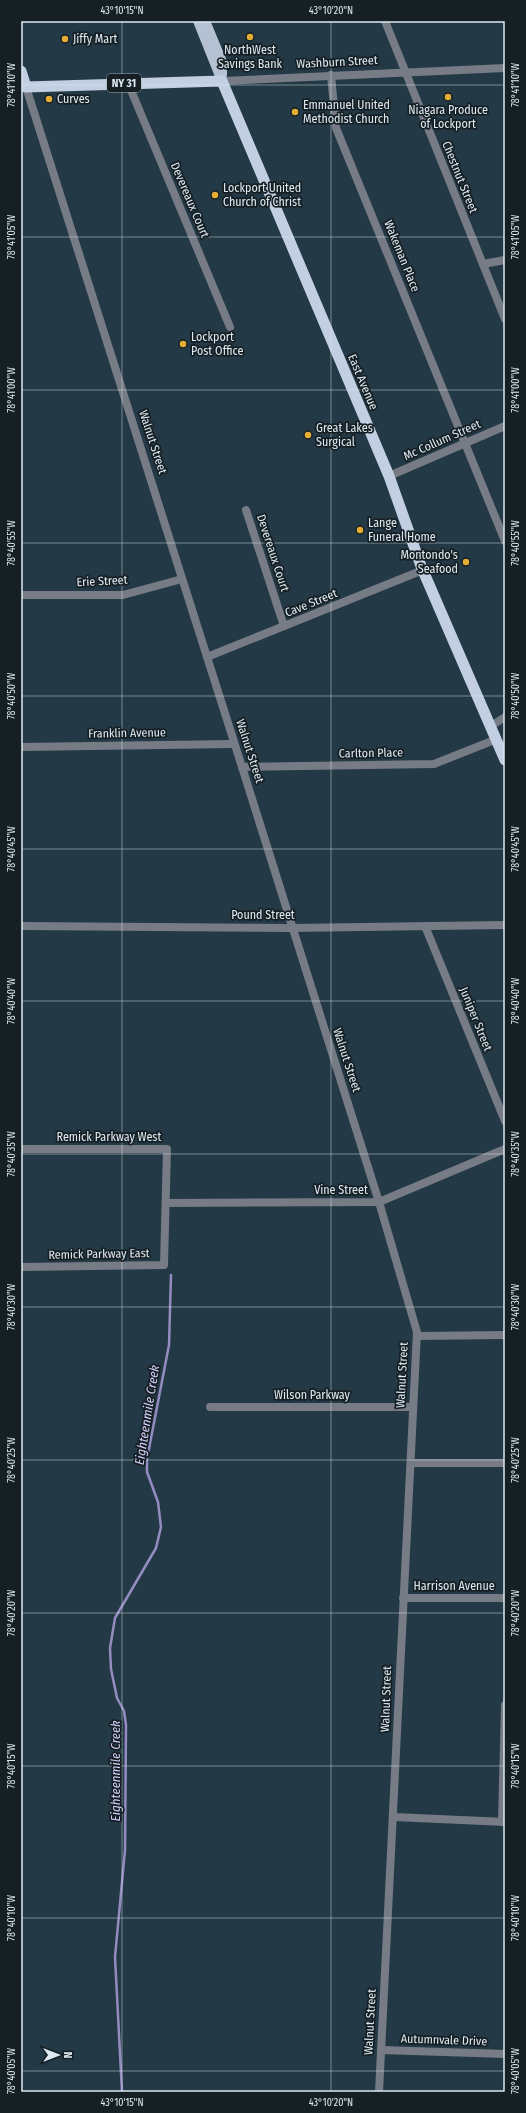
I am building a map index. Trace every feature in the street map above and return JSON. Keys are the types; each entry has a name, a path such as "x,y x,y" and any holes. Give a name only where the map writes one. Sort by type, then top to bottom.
{"highway":[{"name":"Walnut Street","path":"21,71 26,87"},
{"name":"Washburn Street","path":"26,87 222,81"},
{"name":"East Avenue","path":"222,81 389,476 423,570 505,760"}],"main road":[{"path":"198,21 222,81"},
{"path":"205,21 222,62 222,81"}],"street":[{"name":"Chestnut Street","path":"385,21 505,319"},
{"name":"Washburn Street","path":"222,81 505,68"},
{"name":"Wakeman Place","path":"331,75 336,128 505,542"},
{"name":"Devereaux Court","path":"128,83 230,327"},
{"name":"Walnut Street","path":"26,87 379,1202 417,1336 412,1463 403,1598 394,1817 379,2092"},
{"path":"483,264 505,260"},
{"name":"Mc Collum Street","path":"389,476 505,426"},
{"name":"Devereaux Court","path":"246,510 284,626"},
{"name":"Cave Street","path":"207,657 423,570"},
{"name":"Erie Street","path":"21,595 123,595 182,579"},
{"path":"491,726 505,717"},
{"name":"Carlton Place","path":"242,767 434,764 497,740"},
{"name":"Franklin Avenue","path":"21,747 233,744"},
{"name":"Pound Street","path":"21,926 291,928 505,925"},
{"name":"Juniper Street","path":"425,926 505,1121"},
{"name":"Remick Parkway West","path":"21,1149 167,1149 166,1203"},
{"name":"Vine Street","path":"166,1203 379,1202 505,1149"},
{"name":"Remick Parkway East","path":"21,1267 164,1265 166,1203"},
{"path":"417,1336 505,1335"},
{"name":"Wilson Parkway","path":"210,1407 414,1407"},
{"path":"412,1463 505,1463"},
{"name":"Harrison Avenue","path":"403,1598 505,1598"},
{"path":"394,1817 504,1822 505,1705"},
{"name":"Autumnvale Drive","path":"381,2050 505,2054"}],"waterway":[{"name":"Eighteenmile Creek","path":"122,2092 115,1957 125,1850 126,1725 124,1711 117,1698 111,1669 110,1648 115,1618 156,1548 161,1527 158,1502 147,1472 147,1459 169,1345 171,1275"}],"place":[{"name":"NorthWest Savings Bank","path":"250,37"},
{"name":"Jiffy Mart","path":"65,39"},
{"name":"Niagara Produce of Lockport","path":"448,97"},
{"name":"Curves","path":"49,99"},
{"name":"Emmanuel United Methodist Church","path":"295,112"},
{"name":"Lockport United Church of Christ","path":"215,195"},
{"name":"Lockport Post Office","path":"183,344"},
{"name":"Great Lakes Surgical","path":"308,435"},
{"name":"Lange Funeral Home","path":"360,530"},
{"name":"Montondo's Seafood","path":"466,562"}]}
